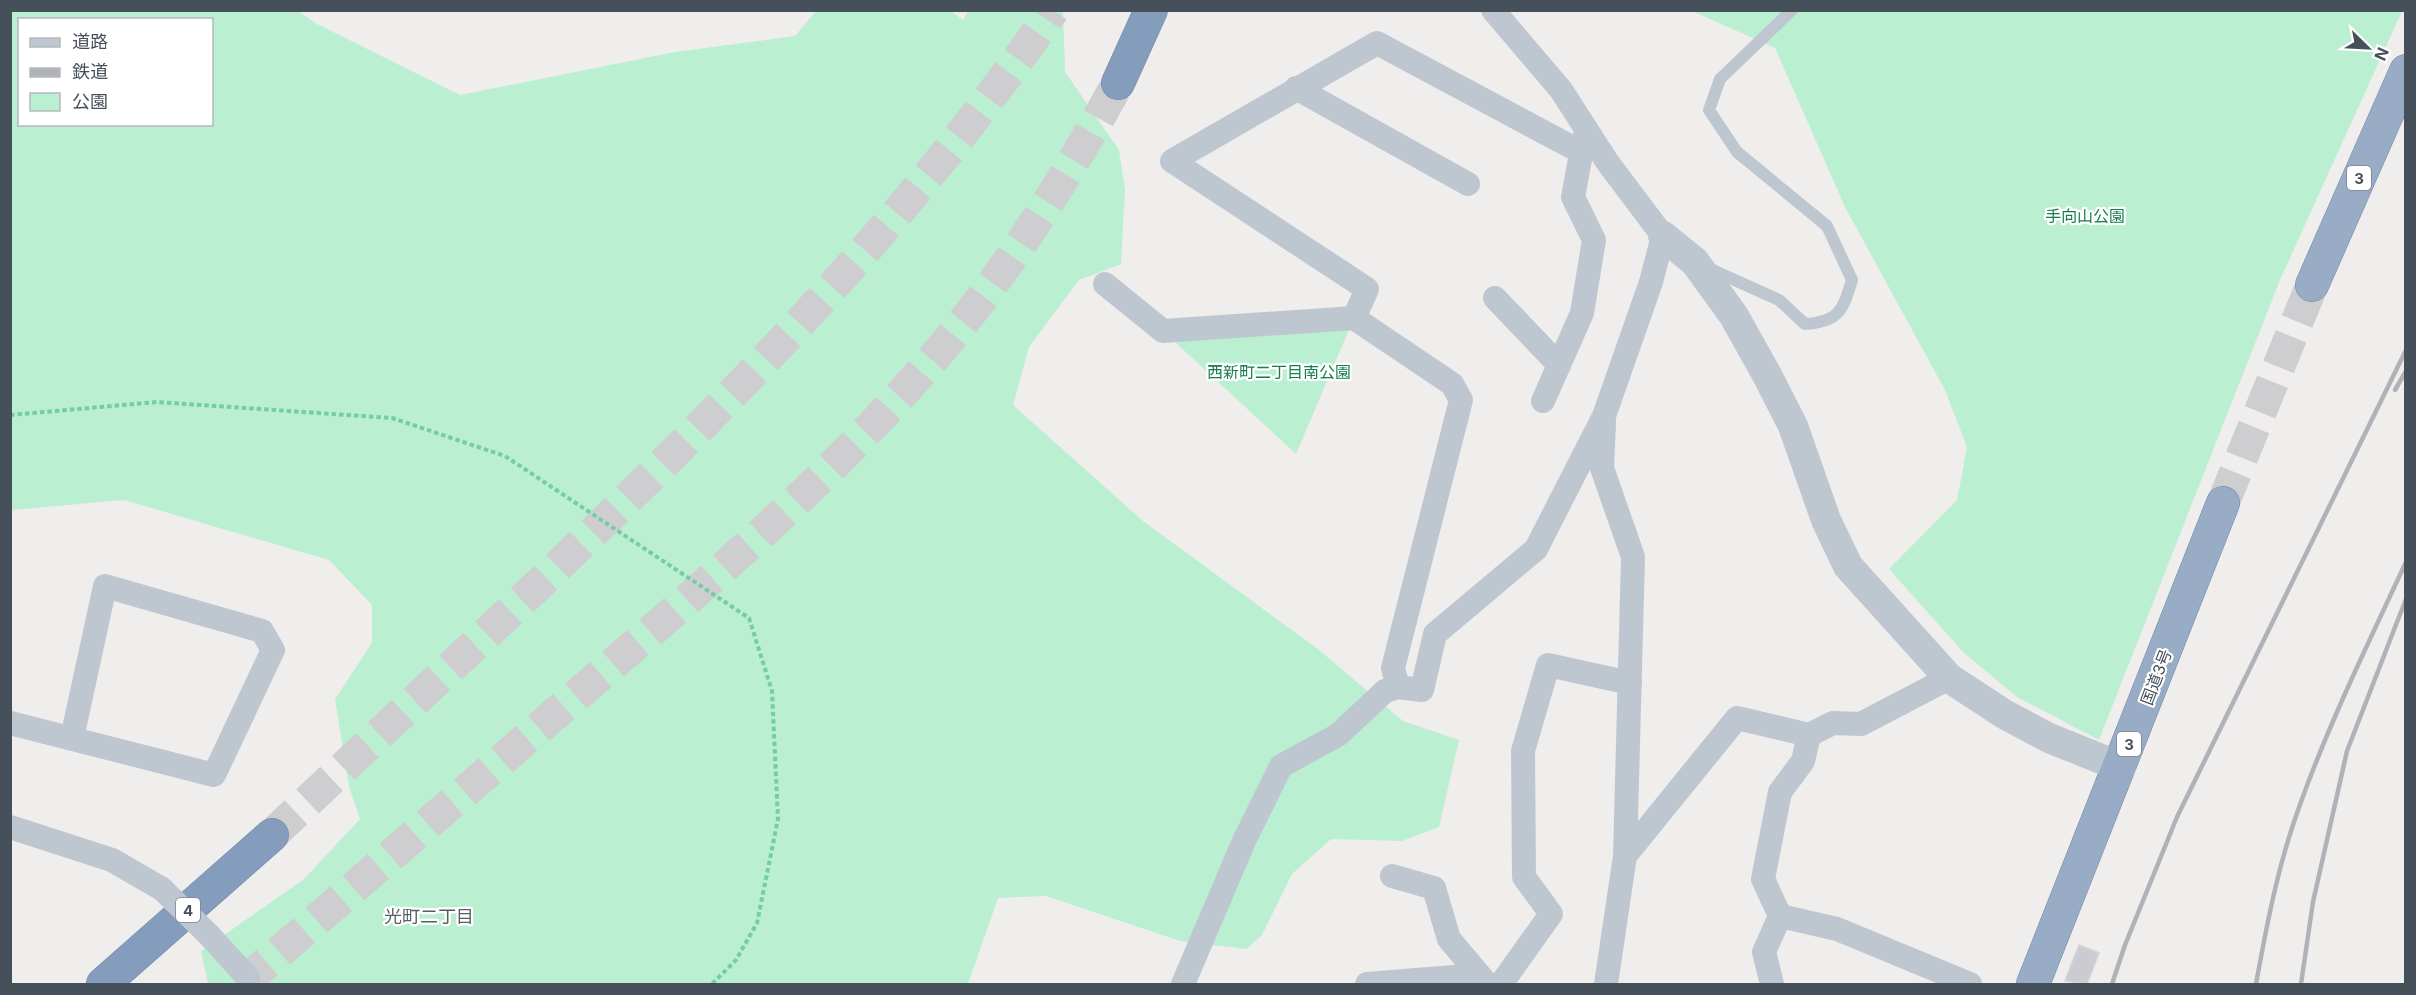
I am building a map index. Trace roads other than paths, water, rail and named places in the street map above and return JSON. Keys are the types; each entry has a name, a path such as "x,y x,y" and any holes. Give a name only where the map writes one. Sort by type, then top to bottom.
{"highway":[{"path":"1118,83 1151,10"},
{"name":"3","path":"2312,285 2406,70"},
{"name":"国道3号","path":"2033,984 2121,767 2223,503"},
{"name":"4","path":"103,984 272,835"}],"street":[{"path":"1493,10 1561,90 1587,127 1608,163 1663,236 1695,262 1734,316 1793,426 1826,520 1848,566 1949,678 2004,714 2049,738 2121,767"},
{"path":"1354,318 1367,290 1172,161 1377,43 1581,152"},
{"path":"1296,88 1468,184"},
{"path":"1543,401 1582,313 1594,240 1573,197 1587,127"},
{"path":"1183,984 1244,842 1281,766 1338,735 1385,691 1398,687 1422,690 1435,634 1536,549 1604,416 1651,282 1663,236"},
{"path":"1105,284 1164,332 1354,318 1452,384 1461,400 1393,668 1398,687"},
{"path":"1495,298 1558,365"},
{"path":"1604,416 1602,468 1633,557 1625,856 1606,984"},
{"path":"10,723 214,775 273,650 262,631 105,586 72,738"},
{"path":"1501,984 1551,914 1524,877 1523,751 1548,665 1630,683"},
{"path":"1625,856 1737,718 1809,735 1833,723 1861,724 1949,678"},
{"path":"1772,984 1764,952 1780,916 1763,879 1780,792 1803,761 1809,735"},
{"path":"10,827 112,860 162,889 249,978"},
{"path":"1392,876 1434,888 1449,939 1482,980"},
{"path":"1780,916 1837,929 1970,984"},
{"path":"1367,984 1482,980"}],"lane":[{"path":"1695,262 1779,300 1805,324 1826,322 1844,308 1852,280 1827,226 1737,152 1709,110 1720,79 1792,10"}],"tunnel":[{"path":"272,835 583,542 784,340 879,234 969,125 1053,10"},
{"path":"242,984 685,602 770,526 892,405 957,330 1032,228 1118,83"},
{"path":"2223,503 2312,285"}],"railway":[{"path":"2112,984 2125,945 2177,817 2406,350"},
{"path":"2395,390 2406,371"},
{"path":"2256,984 2278,878 2296,816 2334,720 2406,562"},
{"path":"2301,984 2313,902 2347,751 2406,599"}],"district":[{"name":"光町二丁目","path":"429,916"}],"park label":[{"name":"手向山公園","path":"2085,216"},
{"name":"西新町二丁目南公園","path":"1279,372"}]}
